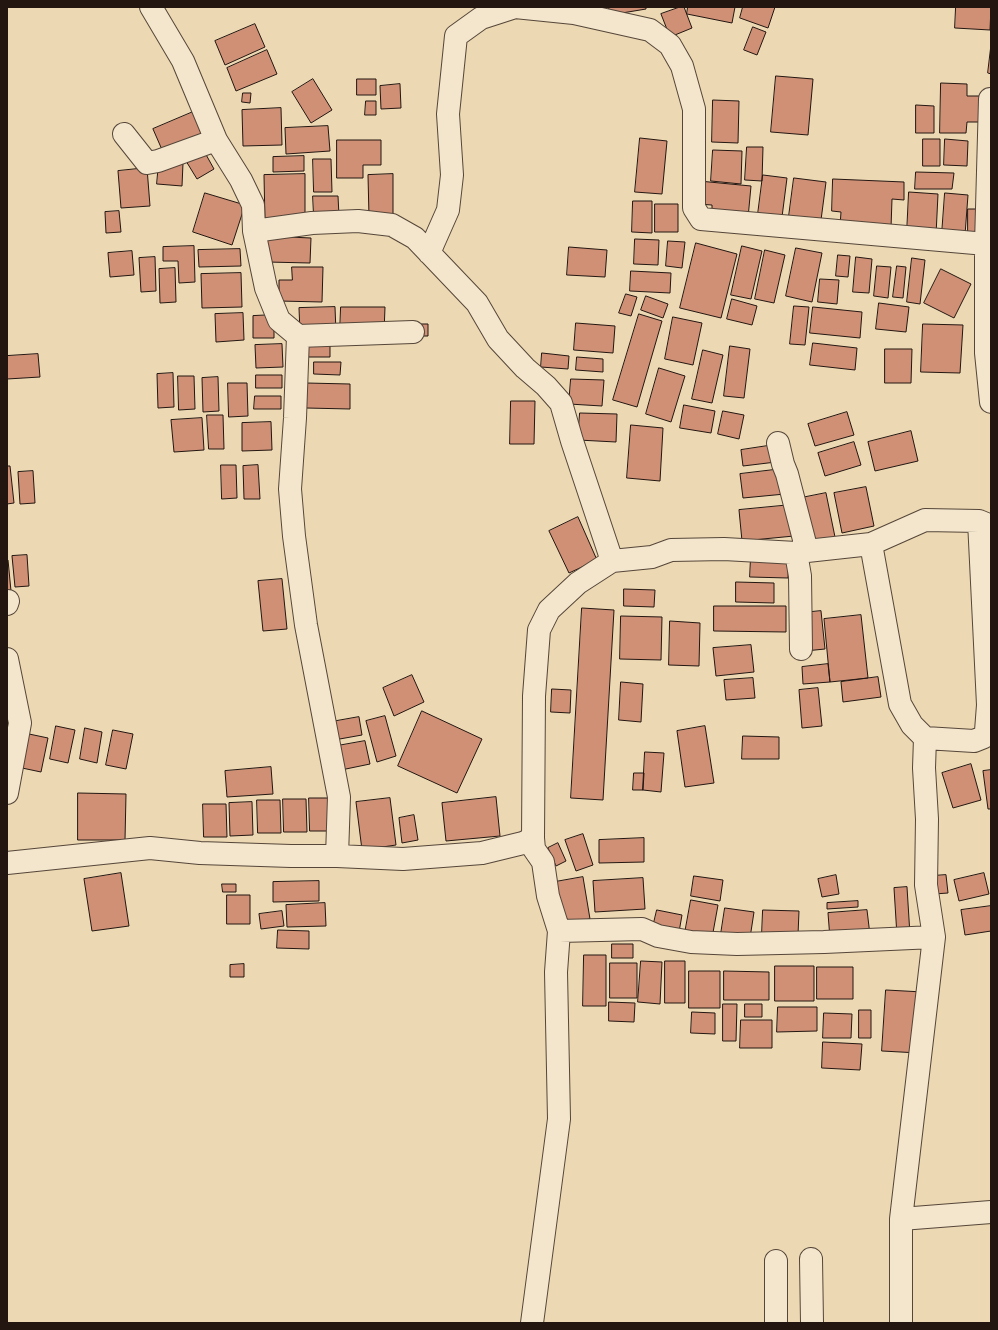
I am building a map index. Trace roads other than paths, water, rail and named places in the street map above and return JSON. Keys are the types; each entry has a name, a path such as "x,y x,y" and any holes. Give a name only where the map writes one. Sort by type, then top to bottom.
{"street":[{"path":"151,7 183,61 216,140 241,180 253,205 254,231 266,288 279,320 298,336 413,332"},
{"path":"429,252 448,210 452,175 448,114 456,36 481,18 515,7 574,13 650,30 670,45 682,66 694,109 694,208 701,219 986,244"},
{"path":"990,99 986,244 986,353 991,402"},
{"path":"124,134 147,163 158,161 216,140"},
{"path":"254,231 312,223 358,222 392,225 415,238 477,303 498,339 524,368 546,386 561,403 572,441 612,561"},
{"path":"298,336 296,418 290,489 294,536 306,625 339,797 337,856"},
{"path":"778,443 787,474 802,552 800,576 801,649"},
{"path":"532,1323 559,1119 556,972 559,931 548,896 543,862 534,849 533,838 534,696 539,630 549,610 578,582 612,561 652,557 671,550 724,548 802,552 871,544 925,520 985,523 988,705 986,731 984,737 974,741 925,738 912,725 900,704 871,544"},
{"path":"7,659 20,723 7,793"},
{"path":"901,1323 901,1219 934,937 926,885 927,819 924,768 925,738"},
{"path":"7,863 150,848 200,853 402,859 482,853 523,843 533,838"},
{"path":"559,931 642,930 658,936 691,942 737,944 934,937"},
{"path":"901,1219 991,1212"},
{"path":"811,1260 812,1323"},
{"path":"776,1261 776,1323"}]}
